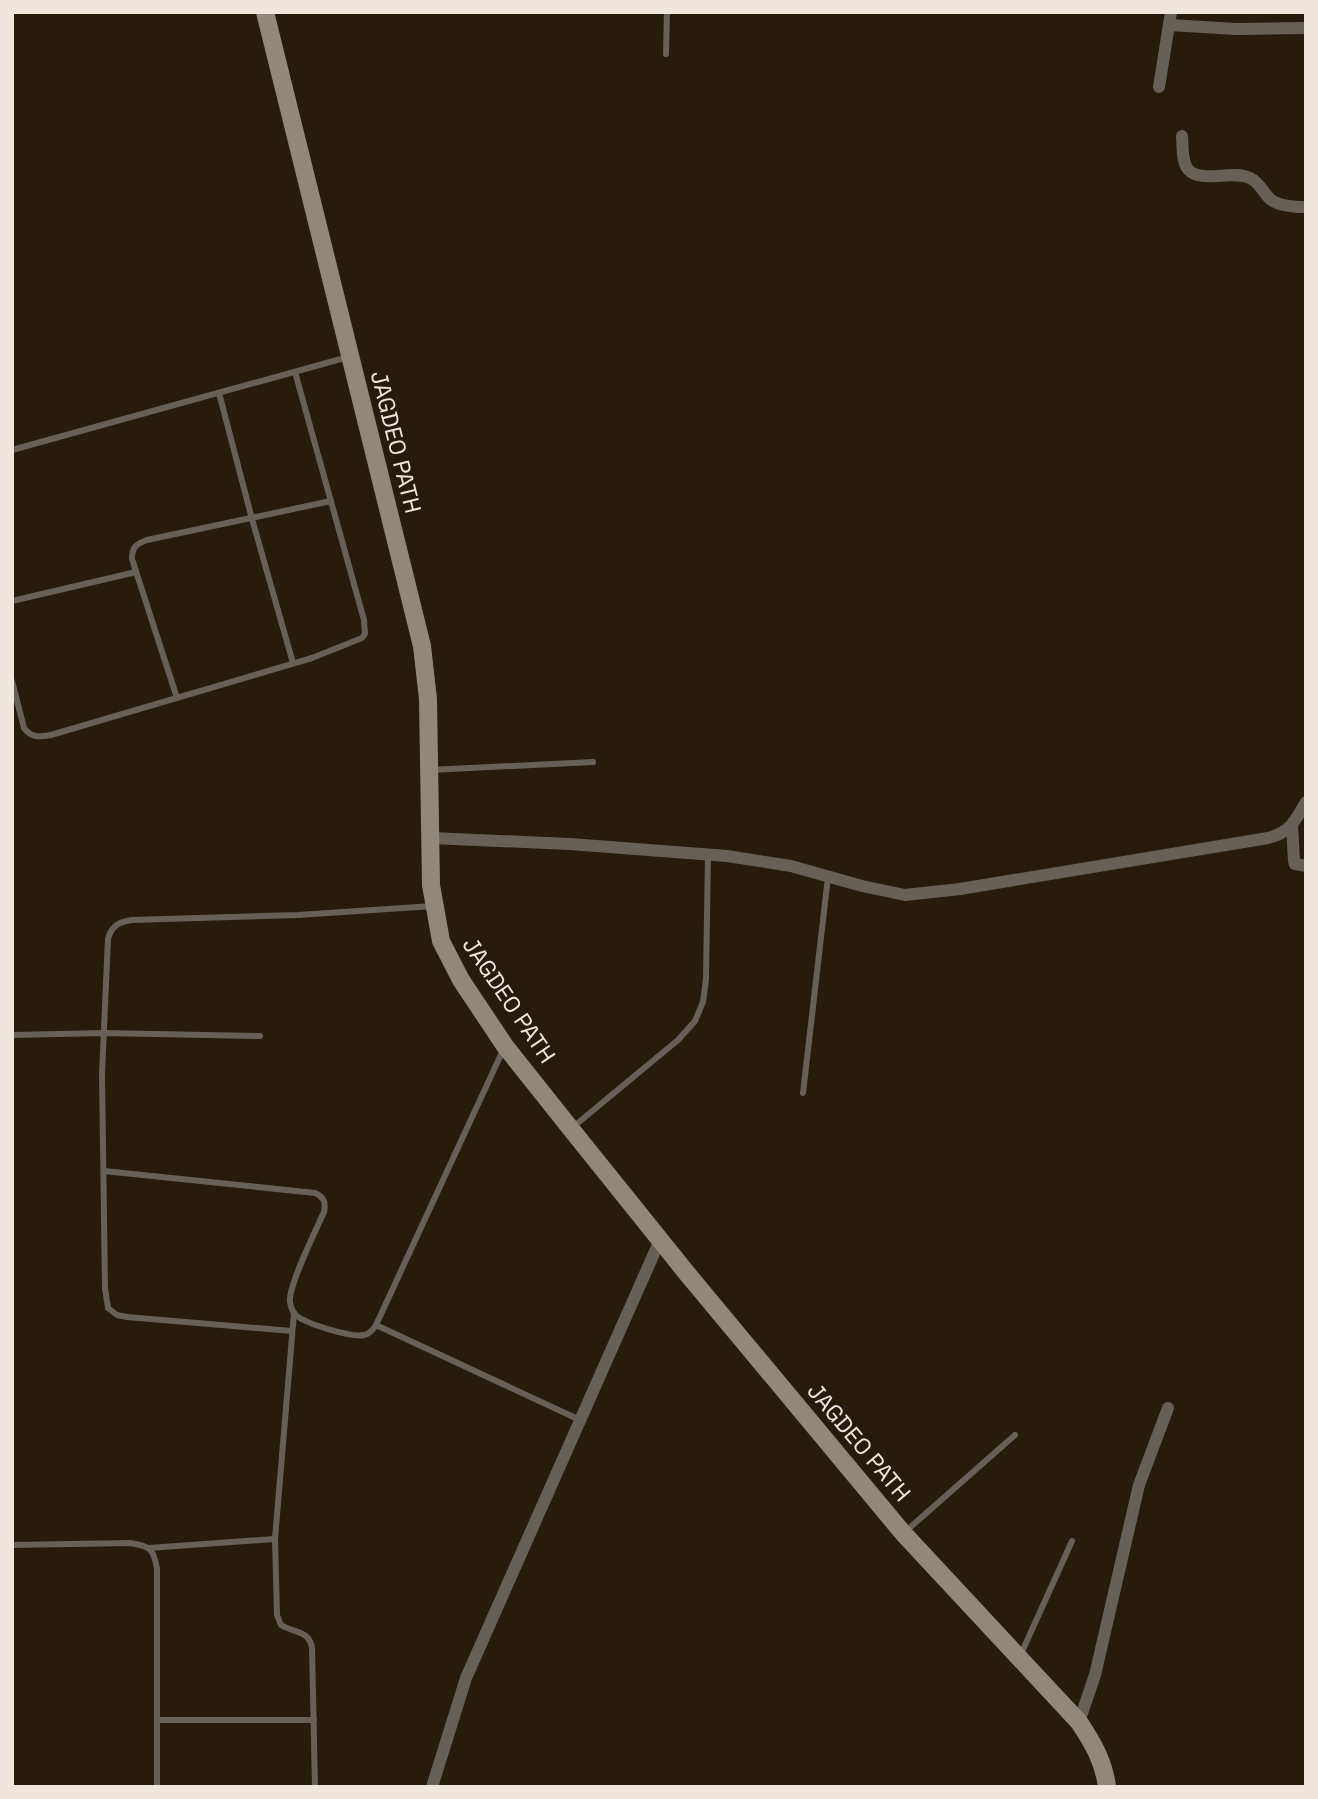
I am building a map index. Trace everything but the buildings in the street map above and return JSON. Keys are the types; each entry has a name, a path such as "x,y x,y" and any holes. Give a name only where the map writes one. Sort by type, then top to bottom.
{"main road":[{"name":"JAGDEO PATH","path":"265,12 422,646 428,699 431,885 441,941 460,980 505,1046 660,1240 903,1533 1079,1721 1097,1749 1107,1787"}],"street":[{"path":"1159,87 1170,19 1236,29 1306,28"},
{"path":"1182,136 1185,166 1192,173 1248,177 1274,202 1306,207"},
{"path":"431,838 570,844 761,860 905,895 1268,838 1292,825 1306,802"},
{"path":"1292,825 1294,862 1306,866"},
{"path":"432,1787 466,1678 660,1240"},
{"path":"1079,1721 1095,1675 1139,1485 1168,1408"}],"lane":[{"path":"666,54 667,12"},
{"path":"12,450 349,357"},
{"path":"12,681 24,728 40,737 293,663 362,638 365,634 364,620 295,372"},
{"path":"219,393 293,663"},
{"path":"177,698 136,572 133,548 139,543 331,501"},
{"path":"12,601 136,572"},
{"path":"429,770 593,762"},
{"path":"571,1129 678,1040 695,1021 703,1002 706,979 708,854"},
{"path":"803,1093 828,877"},
{"path":"292,1331 127,1317 111,1311 107,1303 102,1074 110,932 118,923 132,920 298,915 435,906"},
{"path":"12,1035 260,1037"},
{"path":"294,1313 307,1322 352,1335 367,1335 372,1331 505,1046"},
{"path":"104,1171 316,1193 325,1203 324,1212 291,1293 290,1301 294,1313 275,1539 279,1622 286,1628 306,1635 313,1647 315,1787"},
{"path":"376,1325 580,1420"},
{"path":"903,1533 1015,1435"},
{"path":"149,1548 275,1539"},
{"path":"1020,1658 1072,1541"},
{"path":"12,1545 130,1543 149,1548 154,1554 157,1569 157,1787"},
{"path":"157,1720 314,1720"}]}
